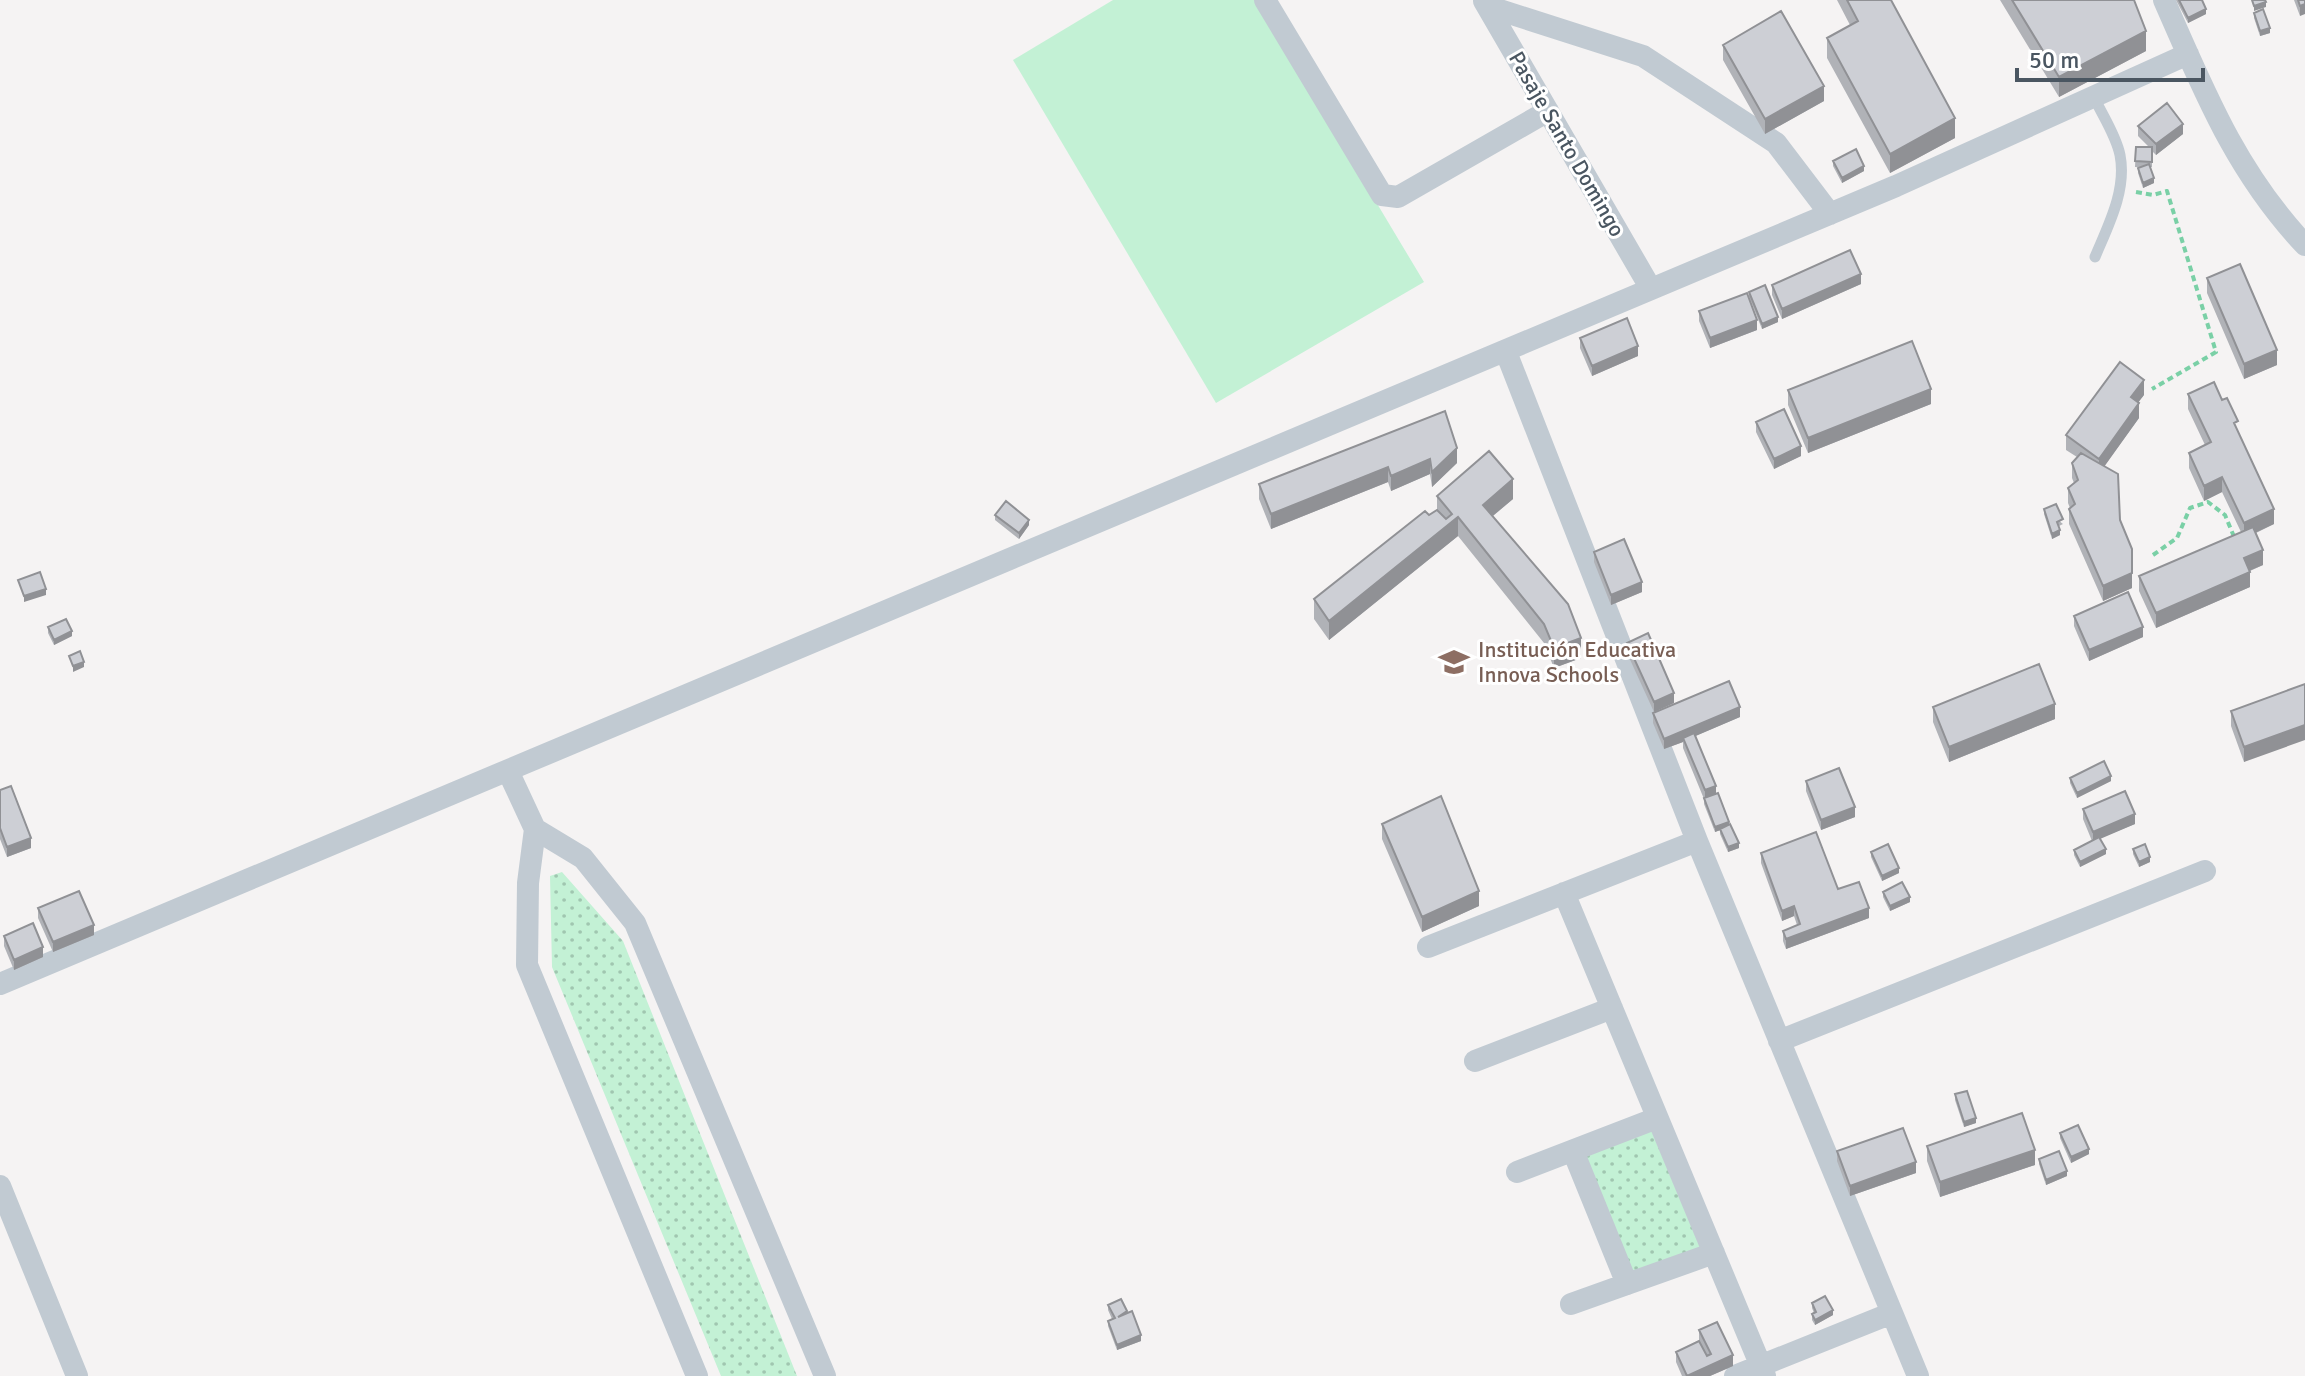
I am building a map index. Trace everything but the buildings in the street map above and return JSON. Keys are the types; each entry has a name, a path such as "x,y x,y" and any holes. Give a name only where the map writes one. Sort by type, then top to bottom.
{"street":[{"path":"1265,0 1382,195 1389,198 1398,197 1548,111"},
{"path":"2164,0 2238,161 2270,207 2305,245"},
{"path":"1485,3 1643,56 1776,143 1830,214"},
{"name":"Pasaje Santo Domingo","path":"1485,3 1651,289"},
{"path":"0,984 1506,352 1830,214 2188,54"},
{"path":"1506,352 1697,841 1918,1376"},
{"path":"508,771 535,829 528,883 527,965 697,1376"},
{"path":"535,829 583,858 635,923 825,1376"},
{"path":"1428,947 1697,841"},
{"path":"1779,1041 2205,871"},
{"path":"1564,893 1763,1371"},
{"path":"1475,1061 1612,1008"},
{"path":"1517,1172 1657,1118"},
{"path":"1573,1151 1627,1284"},
{"path":"0,1186 77,1376"},
{"path":"1571,1304 1714,1253"},
{"path":"1735,1376 1763,1371 1892,1313"}],"lane":[{"path":"2094,97 2120,154 2116,206 2095,257"}],"path":[{"path":"2119,189 2153,195 2167,191 2193,286 2216,352 2152,389"},
{"path":"2153,555 2177,538 2190,508 2208,502 2225,515 2236,541"}],"green space":[{"path":"1113,0 1255,0 1424,282 1216,403 1013,60"},
{"path":"562,872 623,941 797,1376 721,1376 552,967 550,876"},
{"path":"1650,1127 1701,1249 1633,1275 1582,1154"}],"place":[{"name":"Institución Educativa Innova Schools","path":"1454,662"}]}
